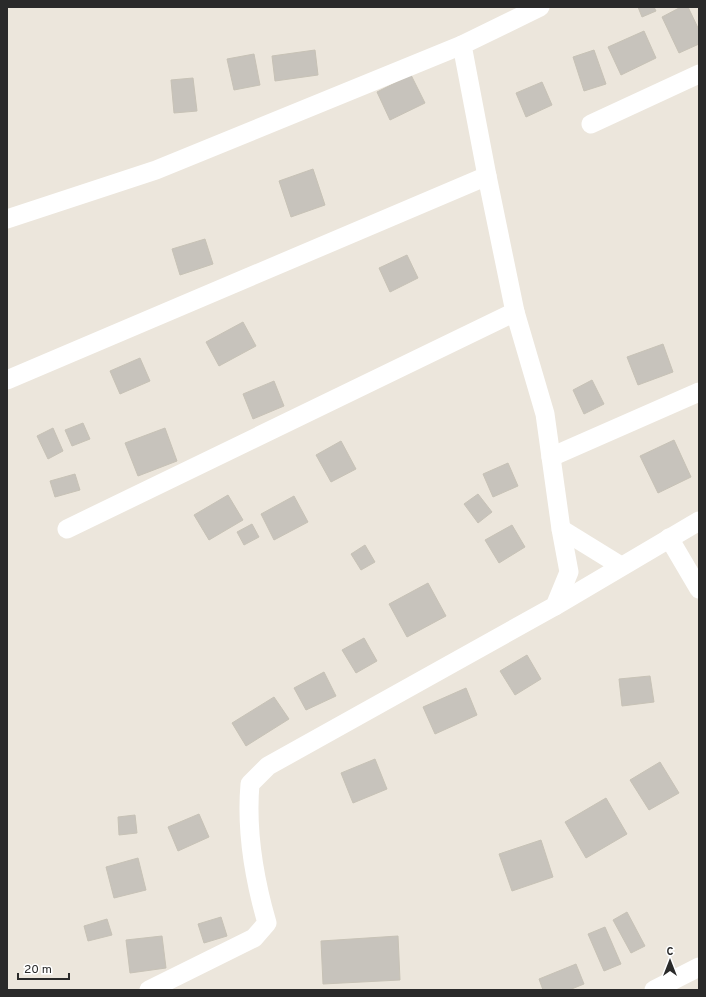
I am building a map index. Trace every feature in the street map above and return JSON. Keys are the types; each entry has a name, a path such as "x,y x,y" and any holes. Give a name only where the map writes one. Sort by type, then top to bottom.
{"street":[{"path":"7,219 156,170 462,45 540,7"},
{"path":"462,45 515,312 545,414 561,529 569,572 555,606"},
{"path":"591,124 699,74"},
{"path":"7,380 487,176"},
{"path":"66,529 515,312"},
{"path":"551,457 660,411 699,392"},
{"path":"148,990 254,938 267,923 259,895 248,812 250,784 268,766 555,606 699,521"},
{"path":"561,529 621,566"},
{"path":"669,538 699,589"},
{"path":"654,990 699,968"}],"building":[{"path":"638,7 654,7 656,11 642,17"},
{"path":"681,7 688,7 699,30 699,44 679,53 662,17"},
{"path":"644,31 656,58 621,75 608,47"},
{"path":"315,50 318,75 275,81 272,56"},
{"path":"594,50 606,84 584,91 573,57"},
{"path":"254,54 260,85 234,90 227,59"},
{"path":"411,75 425,103 390,120 377,92"},
{"path":"193,78 197,111 174,113 171,80"},
{"path":"542,82 552,105 526,117 516,93"},
{"path":"313,169 325,205 291,217 279,181"},
{"path":"205,239 213,264 180,275 172,249"},
{"path":"407,255 418,278 390,292 379,268"},
{"path":"243,322 256,346 219,366 206,342"},
{"path":"663,344 673,372 638,385 627,357"},
{"path":"140,358 150,381 120,394 110,371"},
{"path":"592,380 604,404 584,414 573,390"},
{"path":"274,381 284,406 253,419 243,394"},
{"path":"83,423 90,439 72,446 65,430"},
{"path":"53,428 63,451 48,459 37,436"},
{"path":"165,428 177,461 138,476 125,443"},
{"path":"674,440 691,477 658,493 640,456"},
{"path":"341,441 356,469 331,482 316,455"},
{"path":"508,463 518,486 493,497 483,474"},
{"path":"75,474 80,490 55,497 50,481"},
{"path":"478,494 492,512 478,523 464,504"},
{"path":"228,495 243,520 209,540 194,515"},
{"path":"294,496 308,522 274,540 261,514"},
{"path":"252,524 259,537 244,545 237,532"},
{"path":"512,525 525,547 499,563 485,540"},
{"path":"365,545 375,562 361,570 351,554"},
{"path":"428,583 446,616 407,637 389,604"},
{"path":"364,638 377,661 356,673 342,650"},
{"path":"527,655 541,679 515,695 500,671"},
{"path":"324,672 336,696 306,710 294,688"},
{"path":"650,676 654,702 622,706 619,679"},
{"path":"466,688 477,715 435,734 423,707"},
{"path":"274,697 289,719 246,746 232,723"},
{"path":"375,759 387,789 353,803 341,773"},
{"path":"660,762 679,793 649,810 630,780"},
{"path":"606,798 627,834 586,858 565,822"},
{"path":"199,814 209,837 178,851 168,827"},
{"path":"135,815 137,833 119,835 118,817"},
{"path":"541,840 553,877 512,891 499,854"},
{"path":"138,858 146,890 114,898 106,867"},
{"path":"627,912 645,946 631,953 613,920"},
{"path":"221,917 227,936 204,943 198,924"},
{"path":"107,919 112,935 88,941 84,926"},
{"path":"605,927 621,964 604,971 588,934"},
{"path":"162,936 166,968 130,973 126,940"},
{"path":"398,936 400,980 323,984 321,941"},
{"path":"576,964 584,984 569,990 543,990 539,979"}]}
